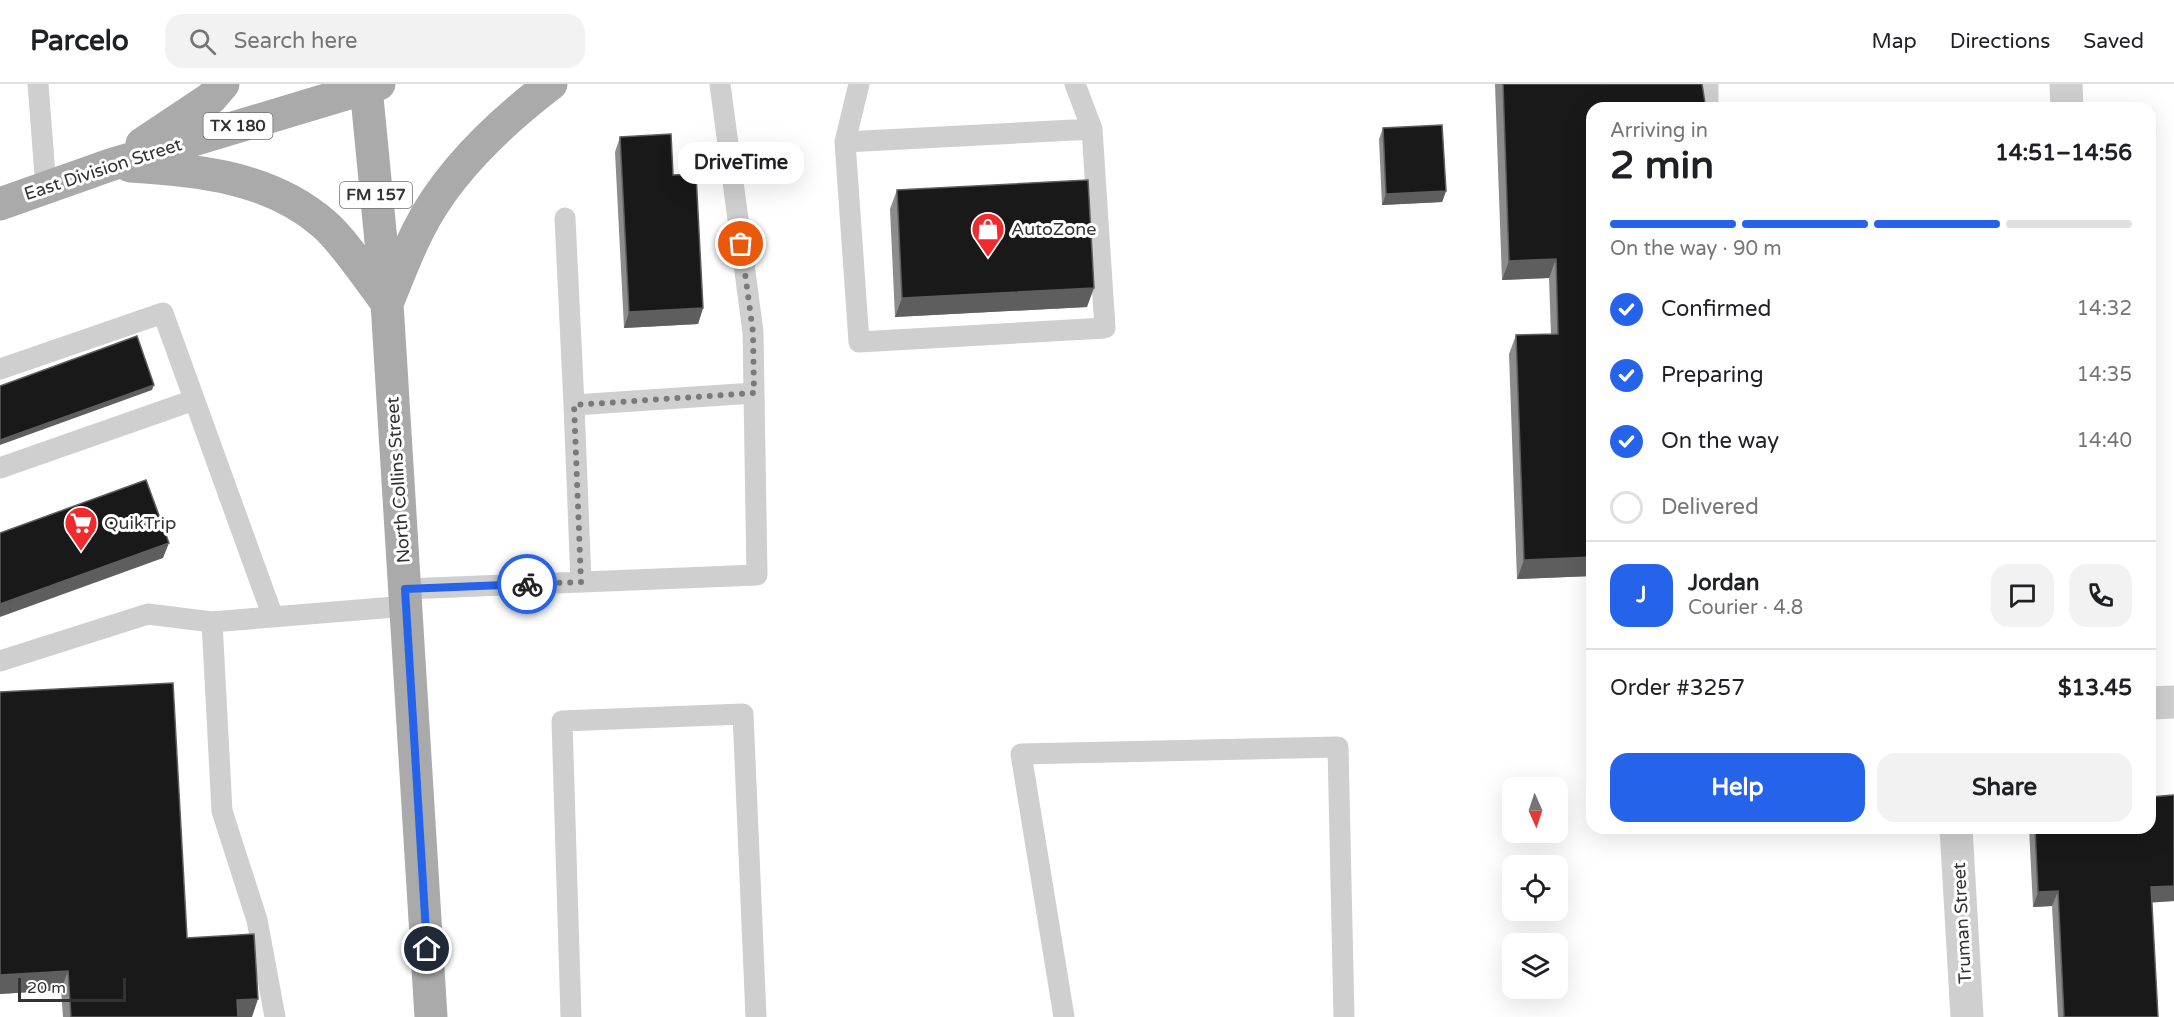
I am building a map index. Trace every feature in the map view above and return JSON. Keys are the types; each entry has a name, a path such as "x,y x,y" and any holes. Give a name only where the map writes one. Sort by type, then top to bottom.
{"main road":[{"path":"110,165 211,98 223,84"},
{"path":"110,165 188,170 256,184 325,224 387,303 419,228 452,176 524,104 551,84"},
{"name":"East Division Street","path":"0,204 110,165 373,85"},
{"name":"North Collins Street","path":"373,85 431,1017"}],"street":[{"path":"2066,84 2067,102"},
{"path":"2156,703 2174,702"},
{"name":"Truman Street","path":"1956,834 1967,1017"}],"lane":[{"path":"38,84 46,188"},
{"path":"0,661 148,614 212,622 273,617 406,598 581,582 757,575 753,332 720,84"},
{"path":"860,84 845,142 859,342 1105,328 1092,129 1075,84"},
{"path":"1708,84 1708,102"},
{"path":"845,142 1092,129"},
{"path":"565,218 581,582"},
{"path":"0,369 163,313 273,617"},
{"path":"574,405 754,393"},
{"path":"0,468 194,400"},
{"path":"212,622 222,811 257,920 275,1017"},
{"path":"571,1017 562,721 743,714 756,1017"},
{"path":"1064,1017 1021,754 1338,747 1344,1017"}],"building":[{"path":"1503,84 1702,84 1705,102 1586,102 1586,557 1524,560 1516,335 1558,334 1556,259 1509,261"},
{"path":"1442,125 1446,191 1386,194 1383,128"},
{"path":"671,134 673,175 696,174 703,308 629,312 620,137"},
{"name":"AutoZone","path":"1088,180 1094,288 902,298 897,190"},
{"path":"137,336 154,385 0,440 0,386"},
{"name":"QuikTrip","path":"146,480 169,543 0,604 0,533"},
{"path":"173,683 187,938 254,934 258,999 237,1000 238,1017 71,1017 68,971 0,975 0,692"},
{"path":"2174,795 2174,886 2151,887 2158,1017 2064,1017 2058,891 2038,892 2035,834 2156,834 2156,796"}],"way so far":[{"path":"527,584 581,582 574,405 754,393 753,332 741,244"}],"place":[{"name":"DriveTime","path":"741,244"},
{"name":"AutoZone","path":"988,258"},
{"name":"QuikTrip","path":"81,552"}],"route":[{"path":"427,949 405,589 527,584"}]}
